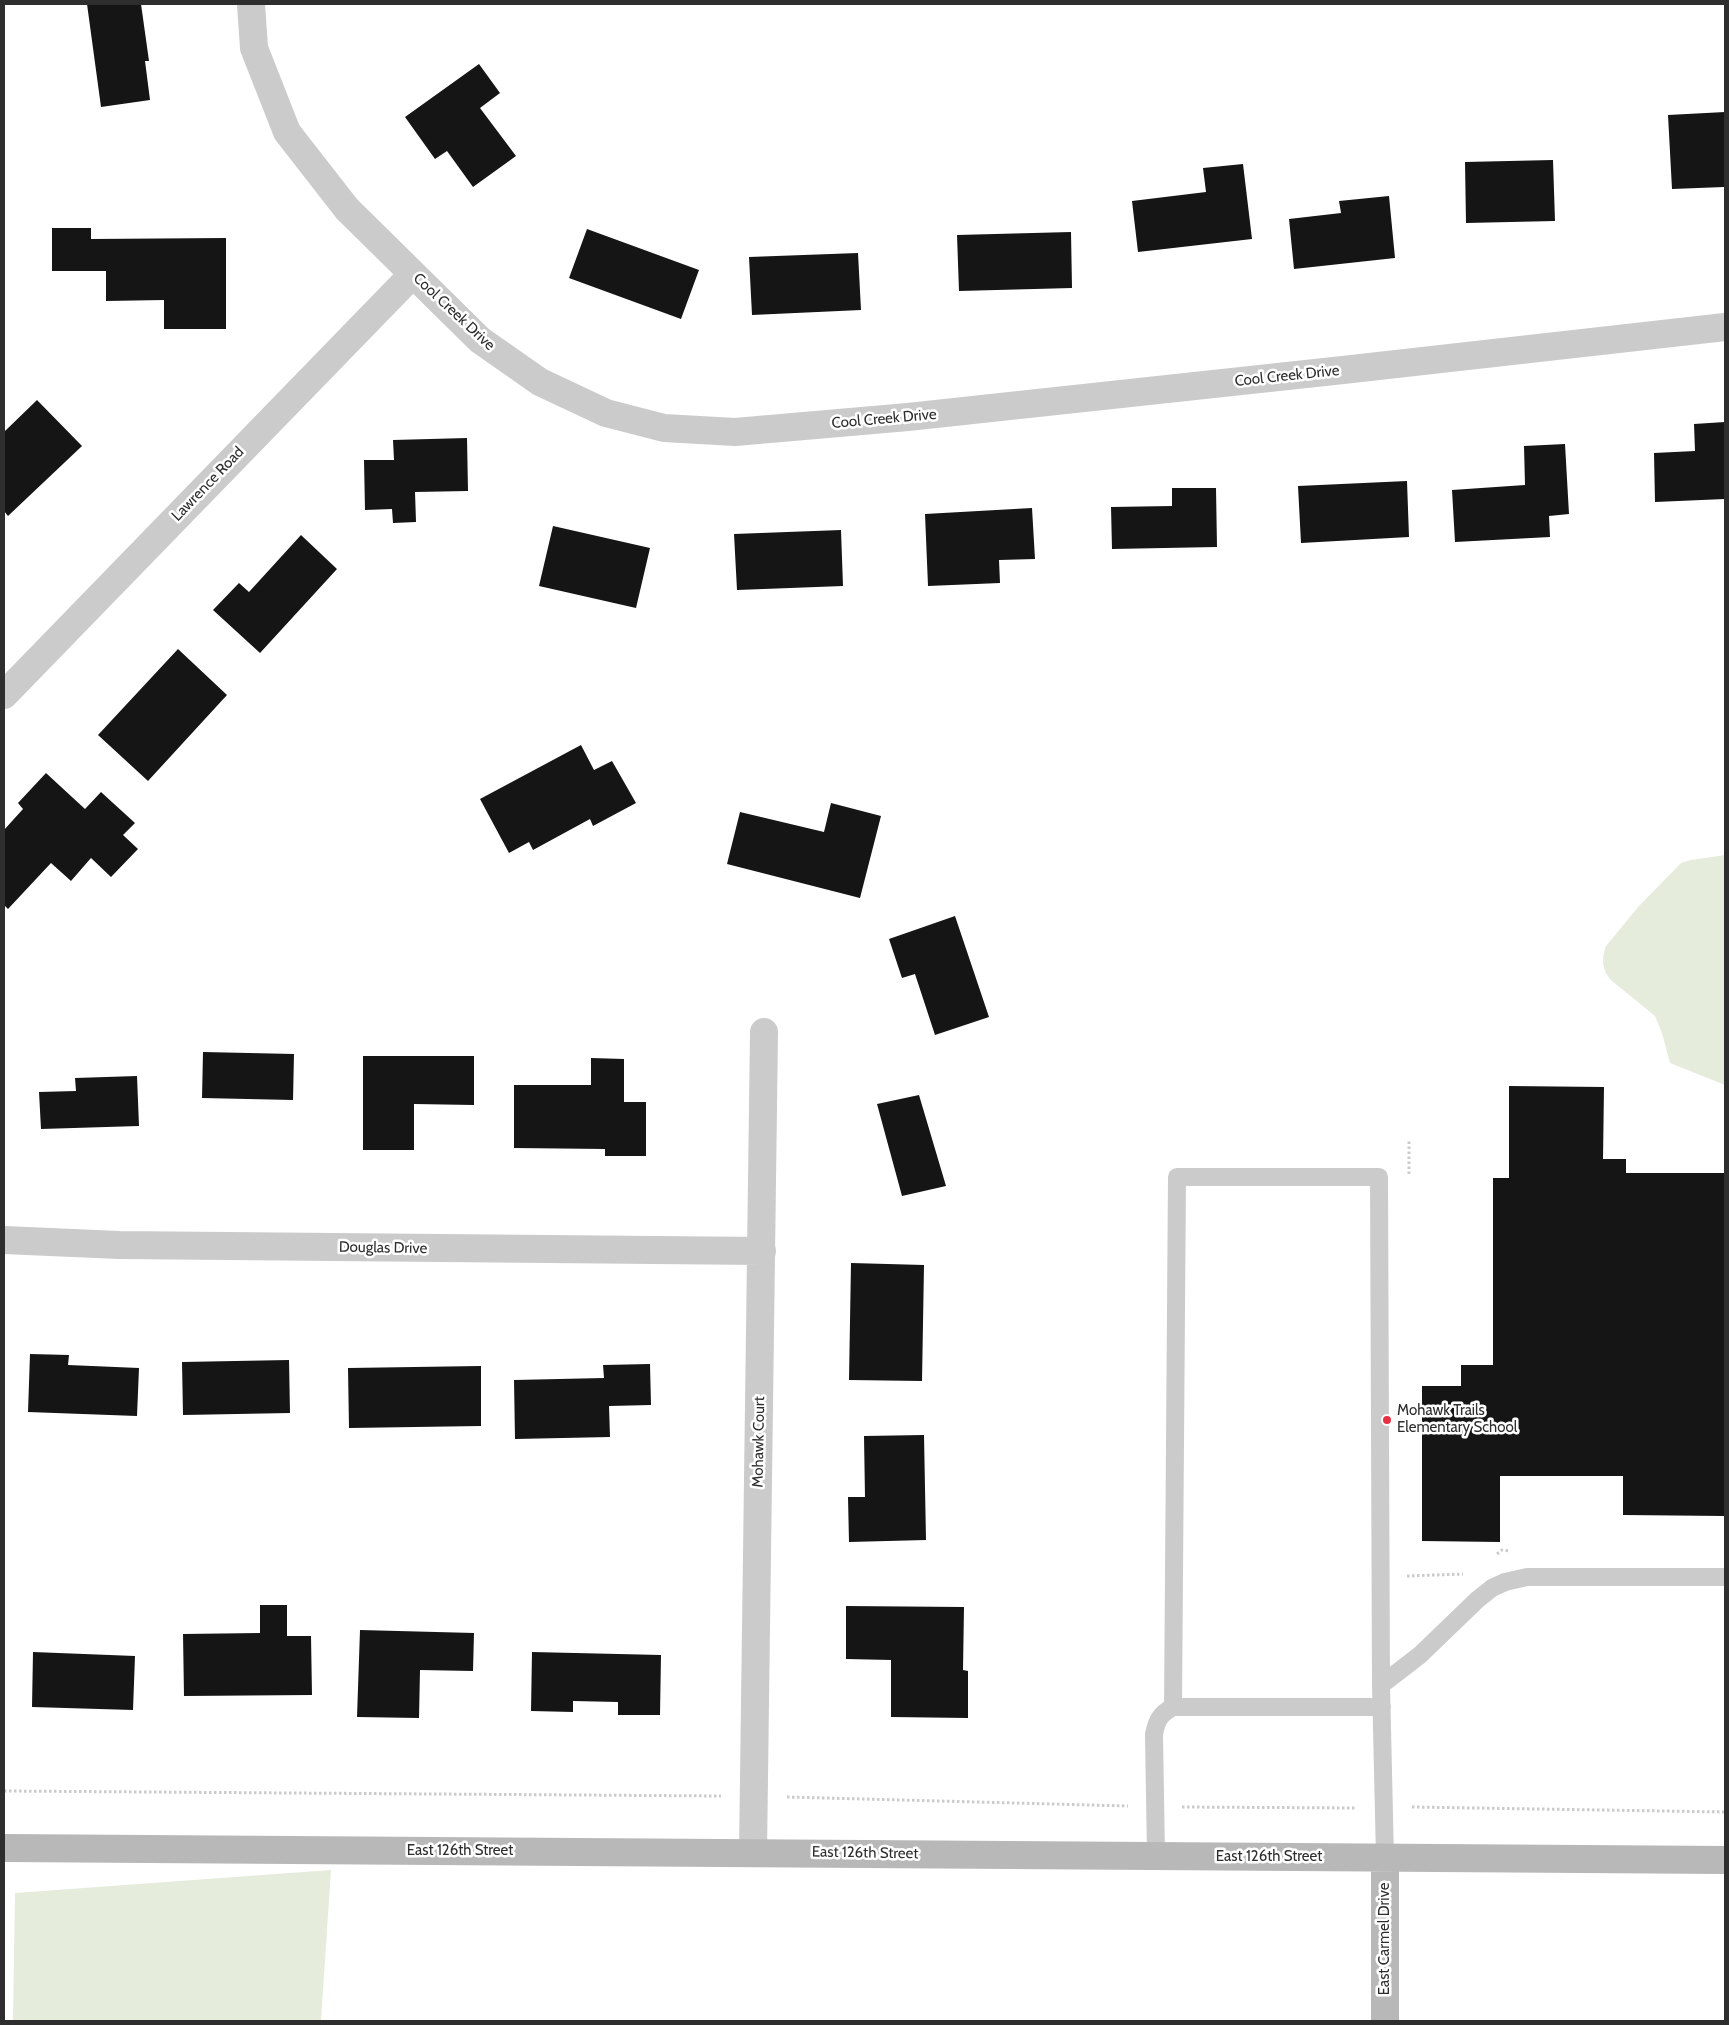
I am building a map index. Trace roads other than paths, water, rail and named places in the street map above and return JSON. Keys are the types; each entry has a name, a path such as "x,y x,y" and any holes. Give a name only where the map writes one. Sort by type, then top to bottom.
{"street":[{"name":"Cool Creek Drive","path":"251,4 254,48 287,132 347,208 480,340 540,382 606,413 664,428 735,432 928,415 1725,326"},
{"name":"Lawrence Road","path":"4,695 413,274"},
{"name":"Mohawk Court","path":"753,1852 764,1032"},
{"name":"Douglas Drive","path":"4,1240 119,1245 762,1250"},
{"name":"East 126th Street","path":"4,1848 1725,1860"},
{"name":"East Carmel Drive","path":"1384,2021 1385,1858"}],"lane":[{"path":"1173,1707 1177,1177 1379,1177 1381,1685 1385,1858"},
{"path":"1381,1685 1420,1655 1477,1600 1492,1588 1505,1582 1527,1577 1725,1577"},
{"path":"1156,1856 1154,1734 1157,1719 1163,1712 1173,1707 1382,1707"}],"place":[{"name":"Mohawk Trails Elementary School","path":"1387,1420"}]}
